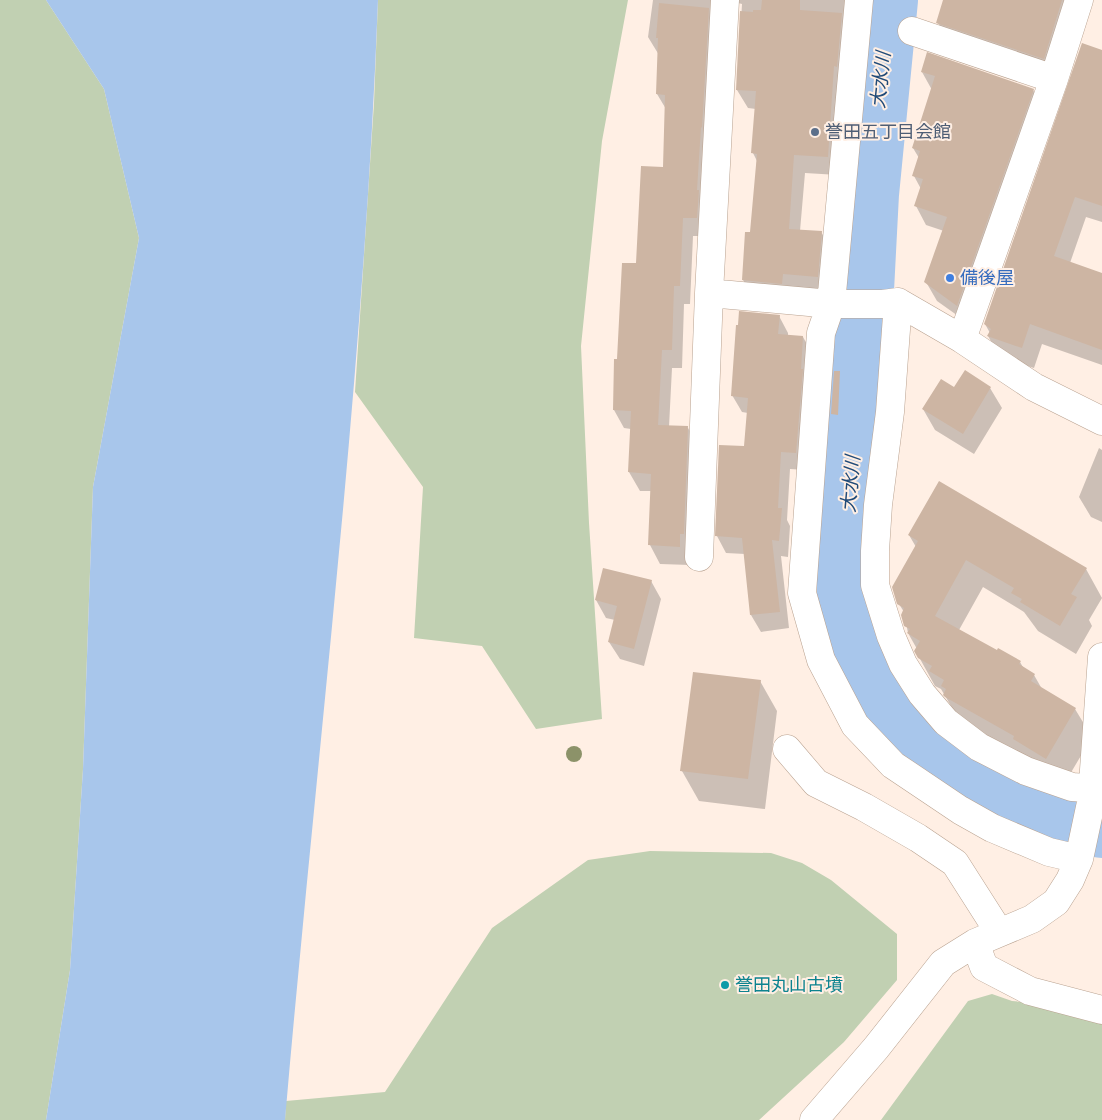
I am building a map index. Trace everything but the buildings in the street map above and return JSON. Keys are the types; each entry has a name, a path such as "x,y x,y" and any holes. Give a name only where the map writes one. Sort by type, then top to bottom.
{"street":[{"path":"699,557 709,293 725,0"},
{"path":"859,0 839,304 820,333 802,592 821,660 855,725 893,765 960,810 992,828 1049,852 1080,853"},
{"path":"962,339 1054,79 1079,0"},
{"path":"912,31 1054,79"},
{"path":"709,293 839,304 890,303 962,339 1034,387 1102,421"},
{"path":"890,303 890,412 878,505 875,585 891,636 903,664 922,694 946,722 979,747 1026,771 1072,787 1096,791"},
{"path":"814,1120 876,1048 943,963 987,938 1032,919 1056,902 1070,880 1080,853 1096,791 1102,657"},
{"path":"787,749 816,784 864,807 918,838 955,863 987,938 984,967 1030,991 1102,1010"}],"green space":[{"path":"0,0 46,0 104,89 139,238 93,487 83,769 70,970 46,1120 0,1120"},
{"path":"378,0 628,0 602,141 581,346 589,523 602,719 536,729 482,646 414,638 423,487 355,392 374,103"},
{"path":"650,851 771,853 802,863 831,880 897,934 897,980 844,1042 759,1120 285,1120 286,1101 385,1092 492,928 588,860"},
{"path":"992,994 1012,1001 1074,1007 1102,1019 1102,1120 881,1120 968,1001"}],"water":[{"path":"46,0 378,0 362,281 351,421 285,1120 46,1120 70,970 83,769 93,487 139,238 104,89"}],"waterway":[{"name":"大水川","path":"888,0 869,194 860,367 843,553 849,614 862,659 886,700 930,753 984,794 1050,819 1102,828"}],"place":[{"name":"誉田五丁目会館","path":"815,132"},
{"name":"備後屋","path":"950,278"},
{"name":"誉田丸山古墳","path":"725,985"}]}
